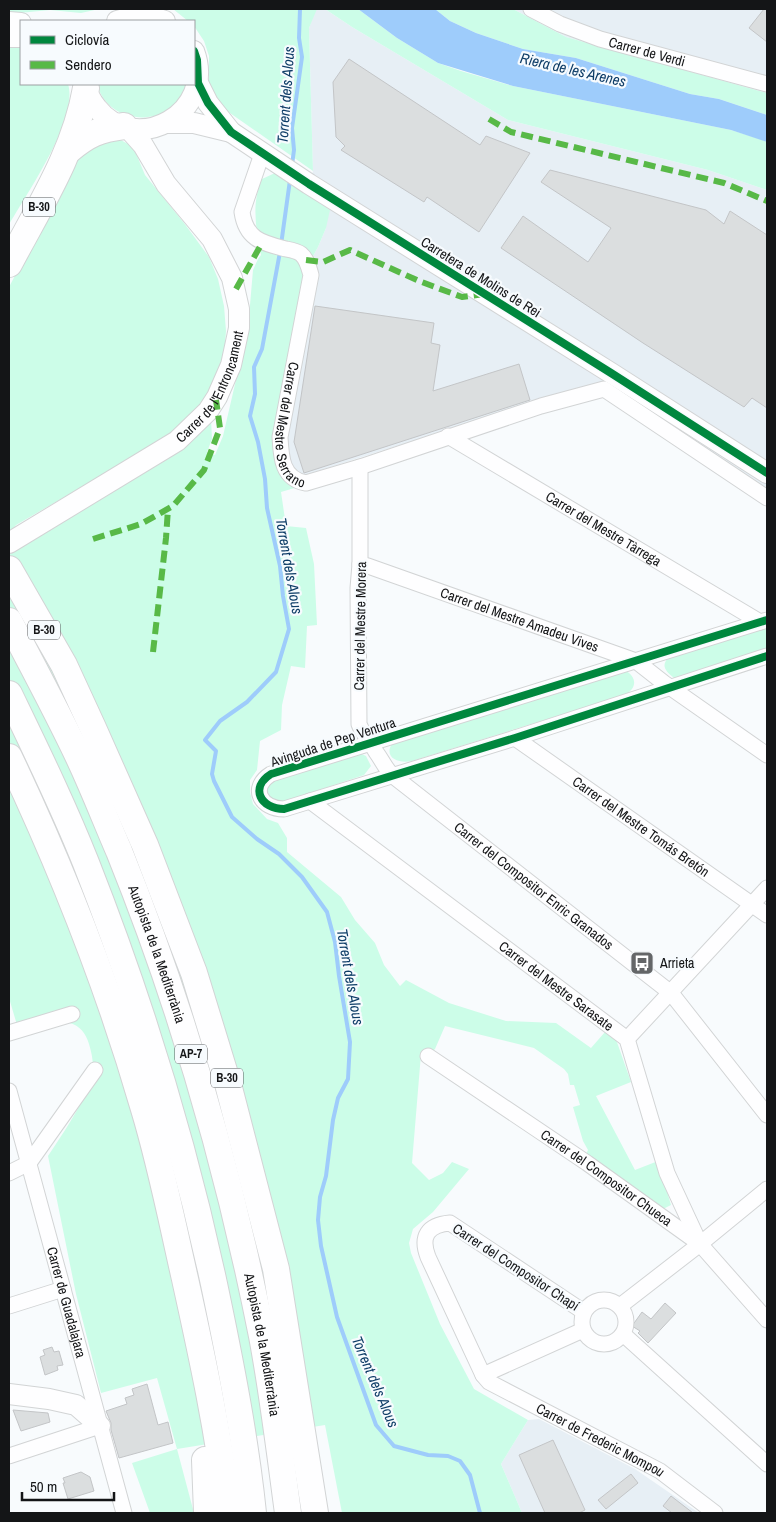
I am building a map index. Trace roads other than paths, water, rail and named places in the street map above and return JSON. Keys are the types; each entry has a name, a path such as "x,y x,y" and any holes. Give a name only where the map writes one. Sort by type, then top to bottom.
{"highway":[{"name":"B-30","path":"9,264 69,150 80,116 86,86"},
{"name":"B-30","path":"69,150 88,135 95,132 111,127 125,127"},
{"name":"B-30","path":"9,569 64,666 141,836 194,973 228,1084 276,1269 315,1513"},
{"name":"Autopista de la Mediterrània","path":"9,621 44,688 100,805 152,936 194,1062 217,1144 262,1338 288,1513"},
{"name":"AP-7","path":"9,694 54,787 86,862 136,999 171,1111 199,1216 233,1371 248,1466 253,1513"},
{"path":"9,757 42,827 97,966 144,1109 166,1190 195,1320 218,1444 228,1513"},
{"path":"181,1258 202,1416 207,1478 207,1513"},
{"path":"276,1269 295,1328 311,1396 332,1513"}],"main road":[{"path":"117,20 123,9"},
{"path":"157,9 165,20"},
{"path":"120,20 137,16 162,20"},
{"path":"152,159 153,143 165,123 175,118 187,106 195,92 198,84 195,54"},
{"name":"Carretera de Molins de Rei","path":"198,84 208,103 231,132 309,184 767,473"},
{"path":"86,86 89,96 102,114 116,124 125,127"},
{"name":"Carretera de Molins de Rei","path":"125,127 146,128 165,123 194,123 231,132"},
{"name":"Carrer de l'Entroncament","path":"9,542 140,465 177,441 208,411 218,397 231,365 239,328 239,309 232,278 212,239 171,190 143,144 125,127"},
{"path":"9,1394 49,1399 76,1405 100,1426"}],"street":[{"name":"Carrer de Verdi","path":"531,9 560,24 600,39 767,84"},
{"name":"Carrer del Mestre Serrano","path":"270,158 242,212 250,233 262,243 302,254 308,263 311,275 280,436 283,461 287,471 296,481 306,483 360,467 540,406 604,389 767,498"},
{"name":"Carrer del Mestre Tàrrega","path":"448,436 764,621"},
{"name":"Carrer del Mestre Morera","path":"360,467 360,564 358,588 359,724 361,731 383,766 392,775"},
{"name":"Carrer del Mestre Amadeu Vives","path":"360,564 636,660 767,755"},
{"name":"Avinguda de Pep Ventura","path":"764,621 270,774 261,783 259,791 261,798 267,805 275,809 284,809 515,738 767,656"},
{"name":"Carrer del Mestre Tomás Bretón","path":"515,738 767,915"},
{"name":"Carrer del Compositor Enric Granados","path":"392,775 671,993 767,1115"},
{"name":"Carrer del Mestre Sarasate","path":"310,801 627,1039 667,1173 700,1244"},
{"path":"627,1039 767,888"},
{"path":"9,1033 72,1014"},
{"name":"Carrer del Compositor Chueca","path":"428,1056 587,1162 700,1244 767,1320"},
{"path":"9,1173 29,1163 96,1070"},
{"name":"Carrer de Guadalajara","path":"9,1091 124,1513"},
{"path":"620,1306 767,1189"},
{"name":"Carrer del Compositor Chapí","path":"483,1375 424,1247 426,1236 432,1227 450,1223 584,1312"},
{"path":"9,1306 63,1289"},
{"path":"596,1301 612,1301 620,1306 626,1320 623,1334 610,1344 593,1342 583,1330 581,1319 584,1312 596,1301"},
{"path":"483,1375 583,1330"},
{"path":"623,1334 767,1464"},
{"name":"Carrer de Frederic Mompou","path":"483,1375 489,1382 660,1471 715,1513"},
{"path":"9,1456 100,1426"}],"water":[{"name":"Riera de les Arenes","path":"358,9 435,9 450,21 476,33 523,49 576,58 690,94 719,99 767,115 767,142 731,130 513,86 438,63 397,38"}],"waterway":[{"name":"Torrent dels Alous","path":"292,165 294,150 292,128 302,57 299,38 300,9"},
{"name":"Torrent dels Alous","path":"281,245 290,180"},
{"name":"Torrent dels Alous","path":"280,252 262,349 254,367 255,394 250,416 258,442 265,479 267,508 280,566 289,629 276,672 247,702 220,721 205,740 216,751 212,774 232,817 257,839 279,854 302,877 327,912 335,942 350,1042 348,1079 338,1098 333,1120 318,1220 321,1246 337,1317 376,1425 394,1446 428,1455 448,1456 460,1461 470,1475 480,1513"}],"place":[{"name":"Arrieta","path":"642,963"}]}
